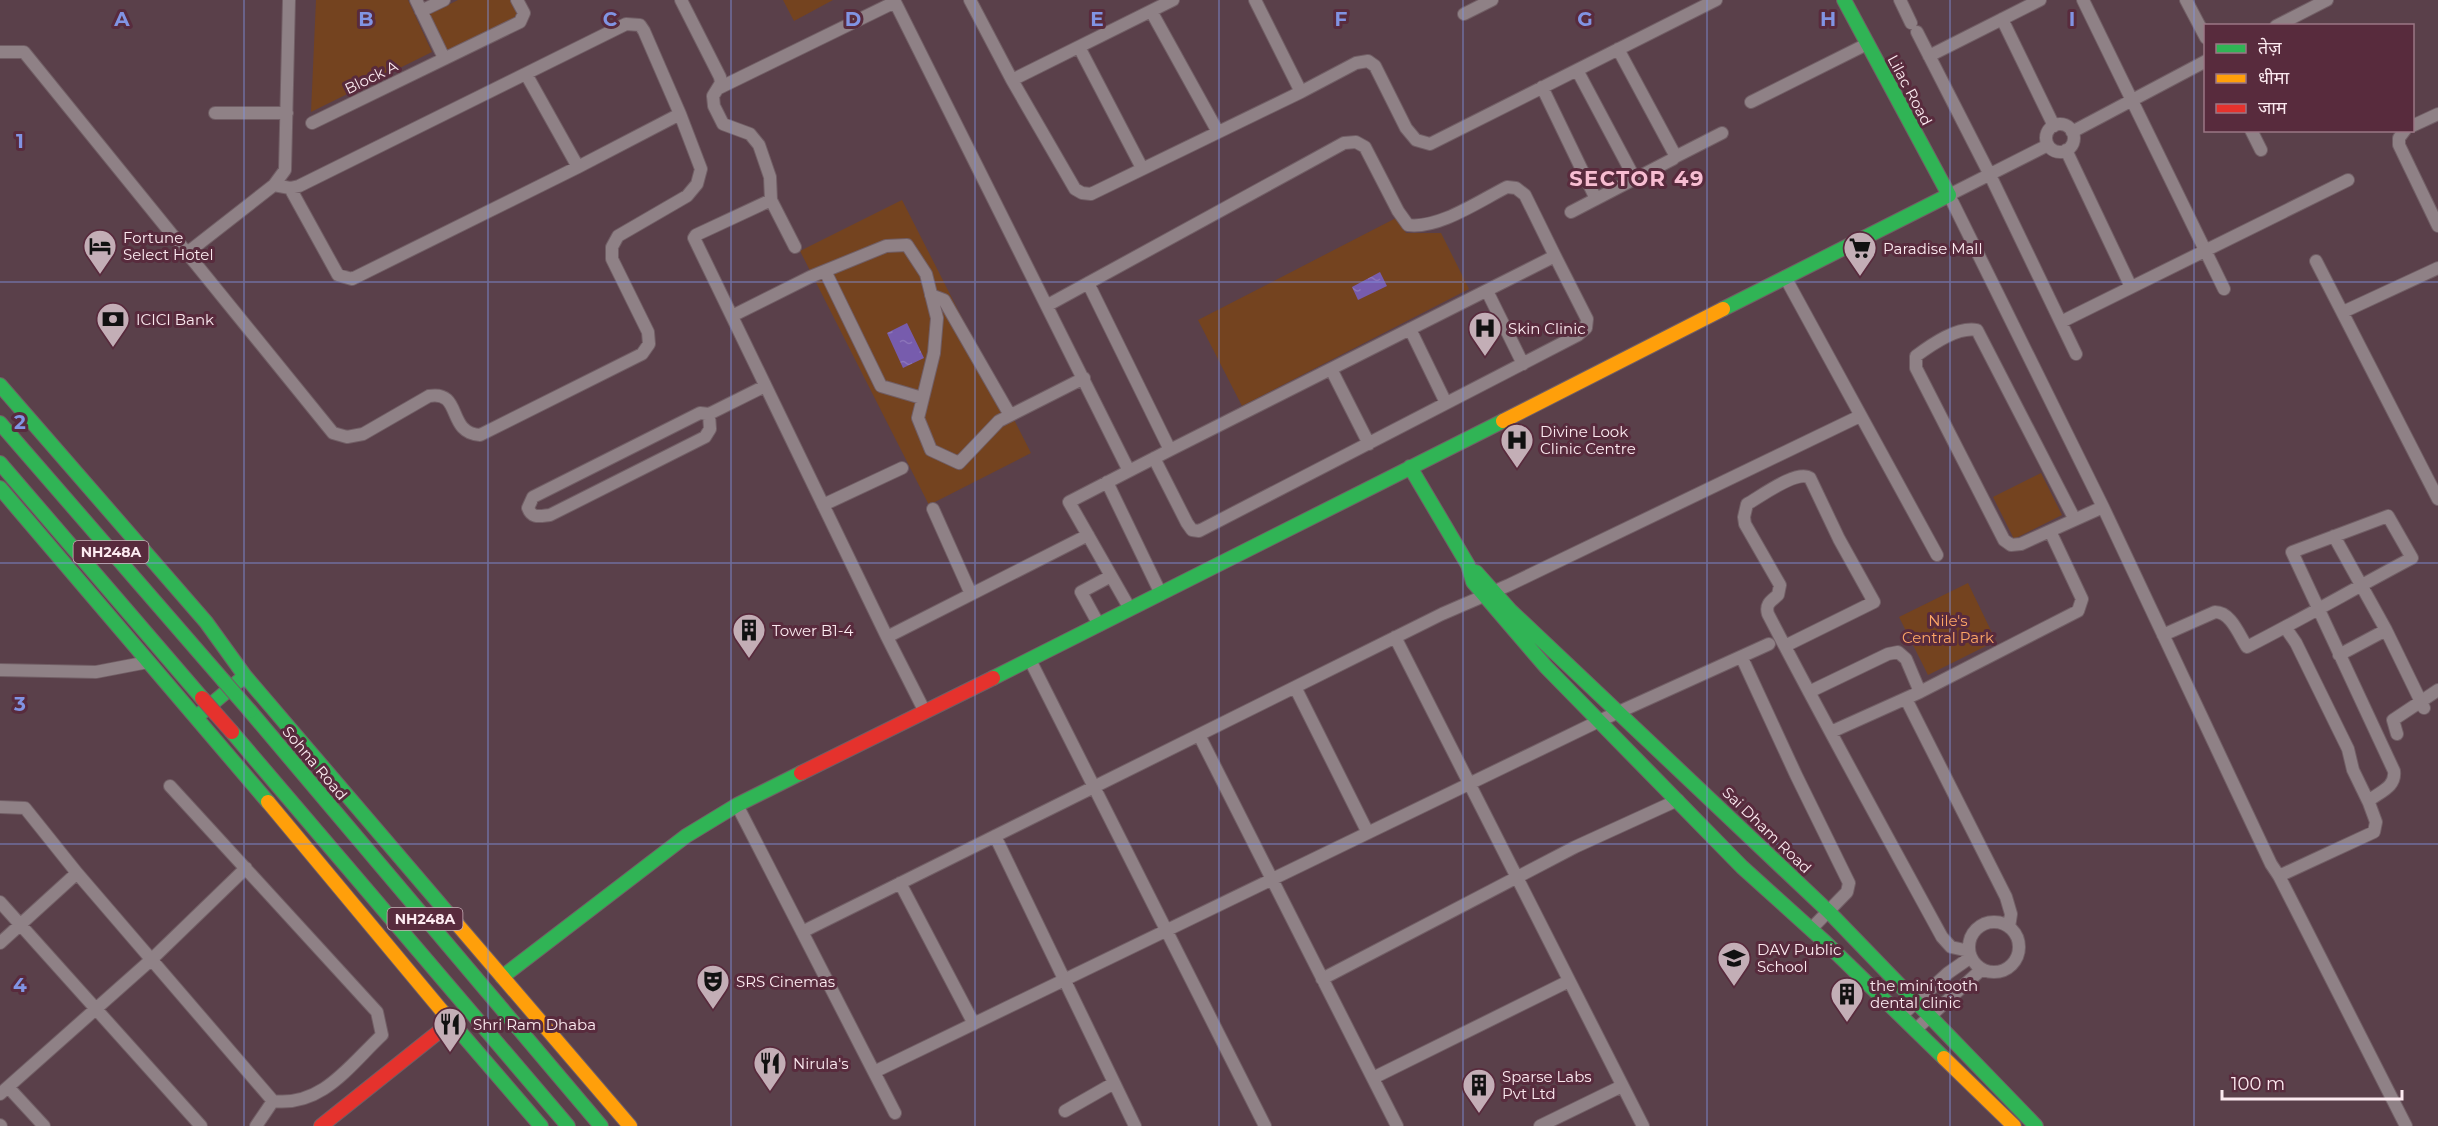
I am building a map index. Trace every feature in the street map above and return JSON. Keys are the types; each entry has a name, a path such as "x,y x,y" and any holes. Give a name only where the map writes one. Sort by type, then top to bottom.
{"main road":[{"name":"Lilac Road","path":"1844,0 1949,195"},
{"path":"502,976 686,836 737,805 1030,660 1949,195"},
{"path":"0,385 206,622 260,694 630,1126"},
{"name":"Sohna Road","path":"0,423 250,711 601,1126"},
{"name":"NH248A","path":"0,463 568,1126"},
{"name":"Sai Dham Road","path":"1410,467 1487,593 1546,667 1742,867 1811,929 2014,1126"},
{"path":"0,488 196,717 451,1023 541,1126"},
{"name":"Sai Dham Road","path":"1487,593 1510,610 1829,912 2036,1126"},
{"path":"196,717 245,676"},
{"path":"214,739 260,694"},
{"path":"321,1126 451,1023"}],"street":[{"path":"187,253 274,185 285,170 289,0"},
{"path":"444,0 419,5 444,58"},
{"name":"Block A","path":"312,123 520,22 524,13 517,0"},
{"path":"681,0 720,77 719,88"},
{"path":"970,0 1012,80 1075,189 1091,194 1356,63 1368,62 1375,66 1406,128 1416,140 1430,144 1716,0"},
{"path":"1012,80 1173,0"},
{"path":"1256,0 1301,92"},
{"path":"1464,14 1492,0"},
{"path":"1900,0 1990,175 2076,354"},
{"path":"1929,56 2040,0"},
{"path":"2083,0 2224,289"},
{"path":"2186,0 2204,36"},
{"path":"2280,24 2327,0"},
{"path":"795,247 771,200 770,177 759,144 750,134 723,124 714,106 713,96 719,88 894,1 1129,471"},
{"path":"1151,11 1218,132"},
{"path":"2002,19 2054,126"},
{"path":"0,52 24,52 333,433 347,437 363,434 429,396 438,394 447,398 464,431 480,435 642,354 649,344 648,332 612,260 612,247 618,236 687,196 697,184 700,169 680,114 640,25 626,24 313,180 290,188 274,185"},
{"path":"1751,102 1867,44"},
{"path":"1079,47 1142,168"},
{"path":"1618,49 1675,151 1675,157"},
{"path":"2072,132 2204,62"},
{"path":"1577,70 1635,179"},
{"path":"526,74 578,167"},
{"path":"1542,87 1596,199"},
{"path":"215,113 288,114"},
{"path":"290,188 338,275 351,279 680,114"},
{"path":"2414,125 2438,114"},
{"path":"2062,124 2072,132 2073,142 2066,150 2055,152 2048,145 2047,133 2054,126 2062,124"},
{"path":"2252,132 2261,150"},
{"path":"2404,132 2399,138 2399,145 2438,226"},
{"path":"1571,212 1722,133"},
{"path":"1048,305 1344,143 1356,142 1365,147 1398,211 1408,225 1421,227 1438,222 1507,187 1516,188 1525,195 1587,319 1586,328 1578,335 1199,531 1192,530 1187,523 1154,458"},
{"path":"2048,145 1949,195 2103,507 2271,864 2406,1126"},
{"path":"2066,150 2131,287"},
{"path":"2061,322 2348,180"},
{"path":"771,200 694,237 925,712"},
{"path":"732,316 825,271 886,246 907,245 926,274 937,318 934,353 918,418 931,450 959,463 999,421 1084,378"},
{"path":"1130,609 1069,502 1555,256"},
{"path":"2316,261 2438,499"},
{"path":"2343,312 2438,268"},
{"path":"825,271 881,386 922,398"},
{"path":"1785,277 1936,555"},
{"path":"1088,283 1170,450"},
{"path":"1487,291 1524,364"},
{"path":"931,295 944,300 1010,416"},
{"path":"1410,329 1446,403"},
{"path":"2074,518 1977,330 1964,329 1916,356 1916,368 2004,540 2011,544 2021,544 2074,518 2103,507"},
{"path":"1331,369 1369,444"},
{"path":"709,414 710,429 705,437 550,515 535,517 530,514 528,508 533,497 700,412 709,414 765,386"},
{"path":"802,932 1395,637 1487,593 1509,585 1860,416"},
{"path":"823,505 902,468"},
{"path":"1785,646 1874,602 1839,539 1810,478 1806,475 1796,476 1747,504 1744,510 1745,524 1780,585 1778,595 1768,603 1767,608 1785,646 1809,692 1942,937 1951,947 1970,954 1982,969 1995,972 2003,970 2015,960 2019,944 2009,927 1997,922 1981,925 1970,938 1970,954 1901,1016"},
{"path":"1107,482 1161,594"},
{"path":"933,509 971,594"},
{"path":"2163,635 2215,612 2222,612 2229,618 2247,647 2285,627 2318,608 2362,584 2412,558 2388,516 2292,552 2318,608 2339,655 2395,775 2393,784 2368,803"},
{"path":"1831,732 1906,699 2078,611 2082,599 2050,531"},
{"path":"887,637 1088,535"},
{"path":"2334,536 2362,584 2422,704"},
{"path":"1099,625 1081,592 1111,576"},
{"path":"2279,876 2374,832 2376,822 2353,770 2348,748 2296,644 2285,627"},
{"path":"2339,655 2386,630"},
{"path":"1395,637 1643,1126"},
{"path":"874,1072 1599,721 1769,644"},
{"path":"1809,692 1888,654 1898,652 1905,659 1920,692"},
{"path":"1742,657 1849,883 1847,892 1811,929"},
{"path":"1030,660 1265,1126"},
{"path":"0,670 96,672 148,662"},
{"path":"1295,687 1368,833"},
{"path":"2397,734 2393,720 2422,704 2438,690"},
{"path":"1906,699 2006,897 2011,915 2009,927"},
{"path":"1199,735 1397,1126"},
{"path":"0,807 25,808 77,873 273,1101 290,1103 304,1100 327,1088 382,1035 381,1023 376,1011 170,786"},
{"path":"1322,979 1516,877 1678,800"},
{"path":"737,805 895,1113"},
{"path":"995,836 1135,1126"},
{"path":"44,1126 4,1090 152,959 246,868"},
{"path":"0,943 77,873"},
{"path":"900,883 974,1024"},
{"path":"0,902 201,1126"},
{"path":"1915,1030 1982,969"},
{"path":"1372,1078 1569,981"},
{"path":"1065,1111 1114,1083"},
{"path":"1540,1126 1622,1086"},
{"path":"256,1126 273,1101"}],"green space":[{"path":"316,0 408,0 432,52 311,112"},
{"path":"458,0 513,0 521,15 446,51 428,15"},
{"path":"783,0 833,0 794,21"},
{"path":"902,200 1031,453 929,505 800,251"},
{"path":"1398,217 1406,233 1441,233 1469,289 1242,406 1198,320"},
{"path":"2041,473 2062,515 2014,539 1993,497"},
{"name":"Nile's Central Park","path":"1968,583 1996,641 1928,675 1899,617"}],"water":[{"path":"1380,272 1387,286 1358,300 1352,287"},
{"path":"907,323 924,358 903,368 887,333"}],"traffic: fast":[{"path":"1723,309 1949,195 1844,0"},
{"path":"0,385 206,622 245,676 457,924"},
{"path":"993,678 1503,421"},
{"path":"0,423 223,680"},
{"path":"0,463 202,698"},
{"path":"1410,467 1468,565 1473,582 1546,667 1742,867 1825,942 1944,1058"},
{"path":"0,488 268,802"},
{"path":"1476,572 1510,610 1829,912 2036,1126"},
{"path":"223,680 250,711"},
{"path":"200,714 240,680"},
{"path":"250,711 601,1126"},
{"path":"232,732 568,1126"},
{"path":"502,977 686,836 737,805 801,773"},
{"path":"442,1011 541,1126"}],"traffic: slow":[{"path":"1503,421 1723,309"},
{"path":"268,802 442,1011"},
{"path":"457,924 630,1126"},
{"path":"1944,1058 2014,1126"}],"traffic: jam":[{"path":"801,773 993,678"},
{"path":"202,698 232,732"},
{"path":"321,1126 451,1022"}],"place":[{"name":"Fortune Select Hotel","path":"100,275"},
{"name":"Paradise Mall","path":"1860,277"},
{"name":"ICICI Bank","path":"113,348"},
{"name":"Skin Clinic","path":"1485,357"},
{"name":"Divine Look Clinic Centre","path":"1517,469"},
{"name":"Tower B1-4","path":"749,659"},
{"name":"DAV Public School","path":"1734,987"},
{"name":"SRS Cinemas","path":"713,1010"},
{"name":"the mini tooth dental clinic","path":"1847,1023"},
{"name":"Shri Ram Dhaba","path":"450,1053"},
{"name":"Nirula's","path":"770,1092"},
{"name":"Sparse Labs Pvt Ltd","path":"1479,1114"}],"district":[{"name":"SECTOR 49","path":"1637,178"}]}
